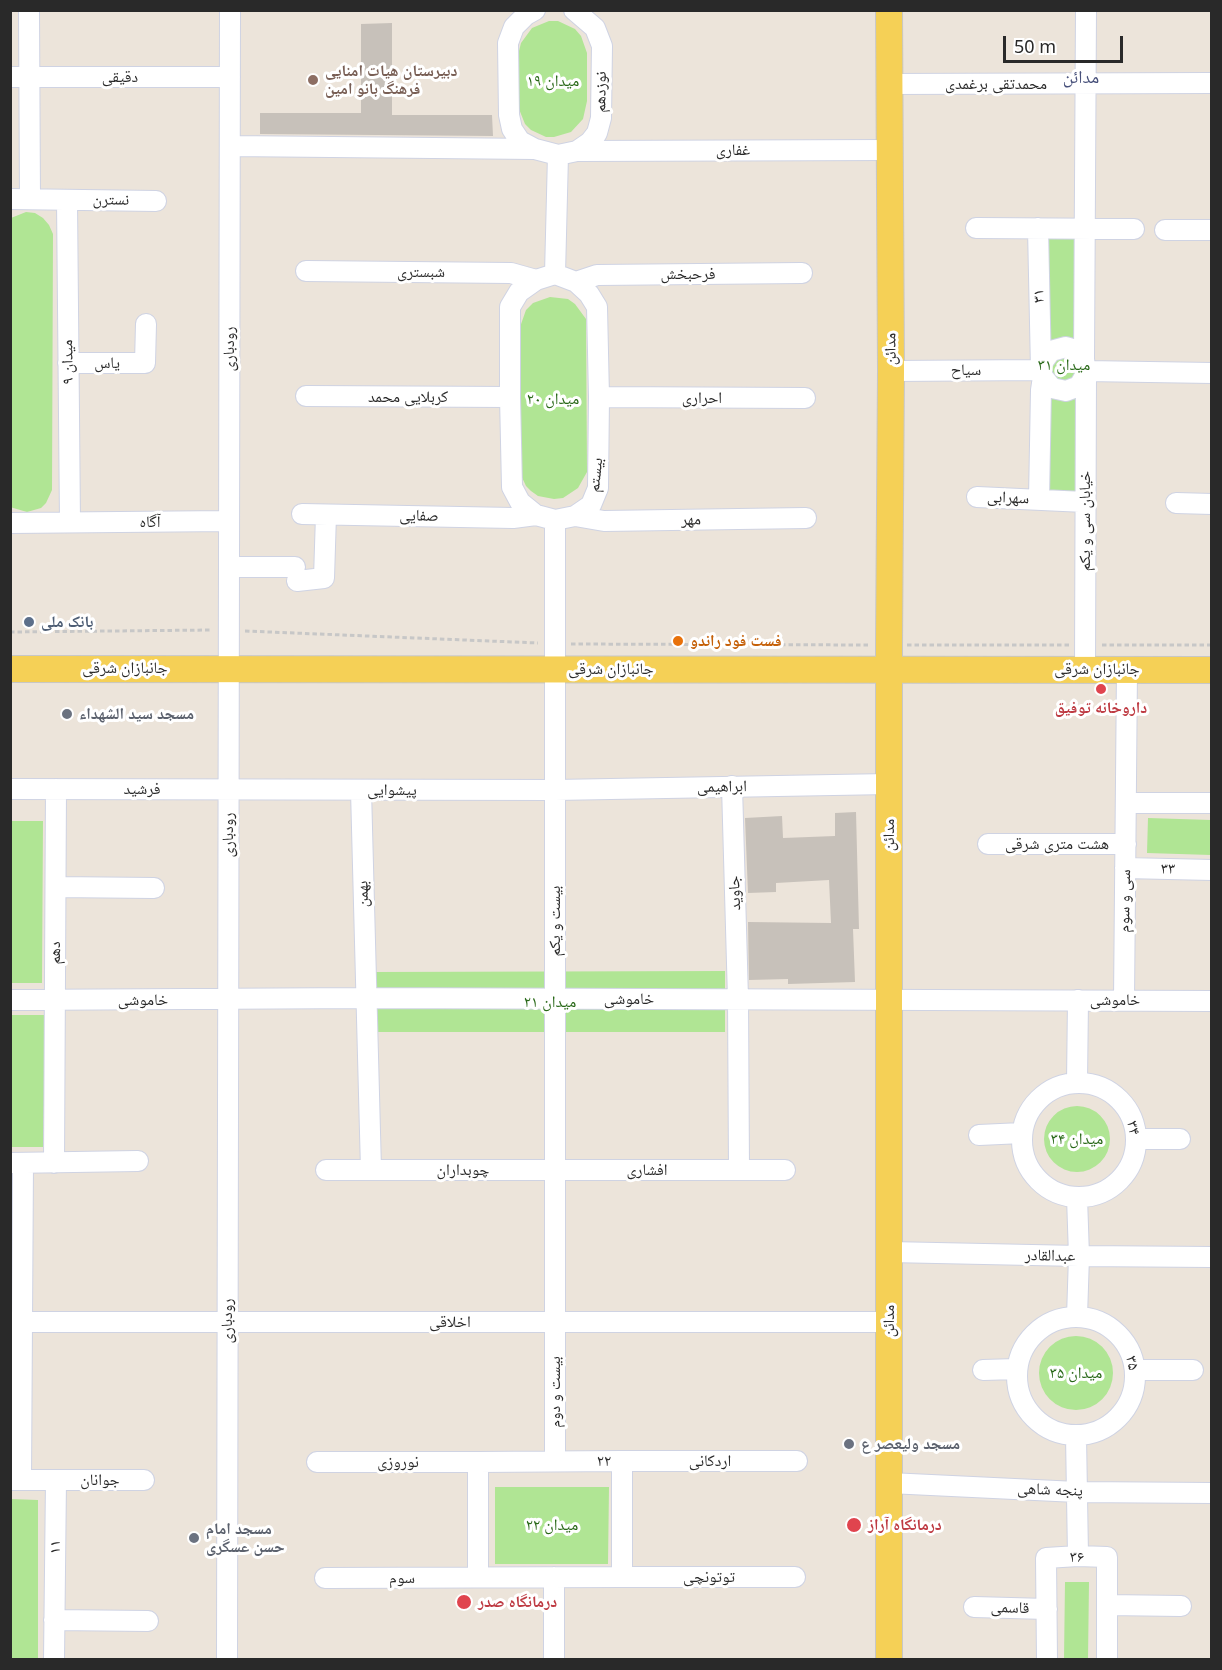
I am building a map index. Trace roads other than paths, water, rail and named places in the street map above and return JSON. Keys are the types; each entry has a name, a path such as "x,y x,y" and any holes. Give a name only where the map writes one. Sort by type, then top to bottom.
{"main road":[{"name":"مدائن","path":"888,10 891,370 889,1659"},
{"name":"جانبازان شرقی","path":"10,669 229,668 555,656 1085,657 1127,669 1212,669"}],"street":[{"path":"28,10 20,77 30,199"},
{"name":"رودباری","path":"227,1659 230,10"},
{"path":"535,10 514,27 508,43 509,115 512,129 520,141 535,149"},
{"name":"نوزدهم","path":"568,153 590,142 597,133 601,118 602,46 595,28 574,10"},
{"name":"خیابان سی و یکم","path":"1085,657 1086,10"},
{"name":"دقیقی","path":"20,77 230,77"},
{"name":"محمدتقی برغمدی","path":"888,84 1212,83"},
{"path":"230,146 535,149 568,153 555,274 536,280 519,292 510,306 510,397 512,487 520,502 536,515 555,520 575,516"},
{"name":"غفاری","path":"568,153 888,150"},
{"path":"10,199 67,200"},
{"name":"نسترن","path":"67,200 156,201"},
{"name":"میدان ۹","path":"67,200 70,522"},
{"path":"976,228 1134,229"},
{"name":"۳۱","path":"1038,228 1042,370 1039,499"},
{"path":"1165,230 1212,230"},
{"name":"شبستری","path":"306,272 511,273 536,280"},
{"name":"فرحبخش","path":"576,282 597,275 802,273"},
{"name":"بیستم","path":"555,274 576,282 589,294 597,307 598,488 591,505 575,516"},
{"name":"یاس","path":"68,363 145,363 146,324"},
{"path":"1066,347 1079,353 1085,368 1079,386 1066,391 1052,388 1042,370 1051,351 1066,347"},
{"path":"1085,368 1212,373"},
{"name":"سیاح","path":"891,370 1042,370"},
{"name":"کربلایی محمد","path":"306,396 510,397"},
{"name":"احراری","path":"599,397 805,398"},
{"name":"سهرابی","path":"977,497 1039,499"},
{"path":"1039,499 1085,502"},
{"path":"1176,503 1212,504"},
{"name":"صفایی","path":"302,514 513,518 536,515"},
{"path":"229,567 324,578 326,515"},
{"name":"مهر","path":"575,516 604,521 806,518"},
{"name":"بیست و یکم","path":"555,520 555,1322"},
{"name":"آگاه","path":"70,522 229,521"},
{"path":"10,522 70,522"},
{"name":"سی و سوم","path":"1124,1000 1127,669"},
{"name":"ابراهیمی","path":"555,790 889,784"},
{"name":"جاوید","path":"732,786 738,999"},
{"path":"10,789 56,789"},
{"name":"فرشید","path":"56,789 229,790"},
{"name":"دهم","path":"54,1163 56,789"},
{"name":"پیشوایی","path":"229,790 555,790"},
{"name":"بهمن","path":"361,790 365,998"},
{"path":"1126,802 1212,804"},
{"name":"هشت متری شرقی","path":"988,844 1126,844"},
{"name":"۳۳","path":"1125,868 1212,870"},
{"path":"56,887 154,888"},
{"path":"365,998 371,1170"},
{"name":"خاموشی","path":"10,1000 365,998 1212,1001"},
{"path":"738,999 739,1170"},
{"path":"1077,1317 1079,1256 1077,1197 1058,1193 1042,1184 1030,1170 1023,1152 1022,1134 1026,1118 1034,1104 1046,1093 1061,1085 1077,1083 1078,1000"},
{"name":"۳۴","path":"1077,1083 1095,1085 1112,1093 1125,1105 1133,1121 1137,1139 1134,1157 1125,1174 1112,1187 1095,1195 1077,1197"},
{"path":"979,1135 1022,1134"},
{"path":"1137,1139 1180,1139"},
{"path":"56,1480 16,1480 17,1163 138,1161"},
{"name":"چوبداران","path":"326,1170 555,1170"},
{"name":"افشاری","path":"555,1170 785,1170"},
{"name":"عبدالقادر","path":"889,1252 1212,1257"},
{"name":"۳۵","path":"1017,1369 1022,1353 1031,1338 1044,1326 1060,1319 1077,1317 1094,1319 1110,1327 1122,1339 1131,1353 1135,1370 1134,1390 1126,1408 1113,1422 1096,1432 1076,1435"},
{"name":"اخلاقی","path":"16,1322 889,1322"},
{"name":"بیست و دوم","path":"555,1322 555,1461"},
{"path":"983,1370 1017,1369 1018,1389 1026,1407 1039,1422 1057,1432 1076,1435 1078,1556"},
{"path":"1135,1370 1193,1370"},
{"path":"478,1461 478,1577 622,1577"},
{"name":"۲۲","path":"478,1461 622,1461 622,1577"},
{"name":"نوروزی","path":"317,1462 478,1461"},
{"name":"اردکانی","path":"622,1461 797,1461"},
{"name":"جوانان","path":"56,1480 144,1480"},
{"name":"۱۱","path":"54,1659 56,1480"},
{"name":"پنجه شاهی","path":"889,1483 1077,1492 1212,1493"},
{"name":"۳۶","path":"1047,1659 1046,1558 1078,1556 1107,1557 1107,1659"},
{"name":"سوم","path":"325,1578 478,1577"},
{"path":"554,1577 554,1659"},
{"name":"توتونچی","path":"622,1577 795,1577"},
{"path":"1107,1605 1181,1606"},
{"name":"قاسمی","path":"974,1606 1047,1609"},
{"path":"54,1620 147,1621"}],"place":[{"name":"دبیرستان هیات امنایی فرهنگ بانو امین","path":"313,80"},
{"name":"بانک ملی","path":"29,622"},
{"name":"فست فود راندو","path":"678,641"},
{"name":"داروخانه توفیق","path":"1101,689"},
{"name":"مسجد سید الشهداء","path":"67,714"},
{"name":"مسجد ولیعصر ع","path":"849,1444"},
{"name":"درمانگاه آراز","path":"854,1525"},
{"name":"مسجد امام حسن عسگری","path":"194,1538"},
{"name":"درمانگاه صدر","path":"464,1602"}],"district":[{"name":"مدائن","path":"1081,78"}],"park label":[{"name":"میدان ۱۹","path":"553,81"},
{"name":"میدان ۳۱","path":"1064,365"},
{"name":"میدان ۲۰","path":"553,399"},
{"name":"میدان ۲۱","path":"550,1002"},
{"name":"میدان ۳۴","path":"1077,1139"},
{"name":"میدان ۳۵","path":"1076,1373"},
{"name":"میدان ۲۲","path":"552,1525"}]}
